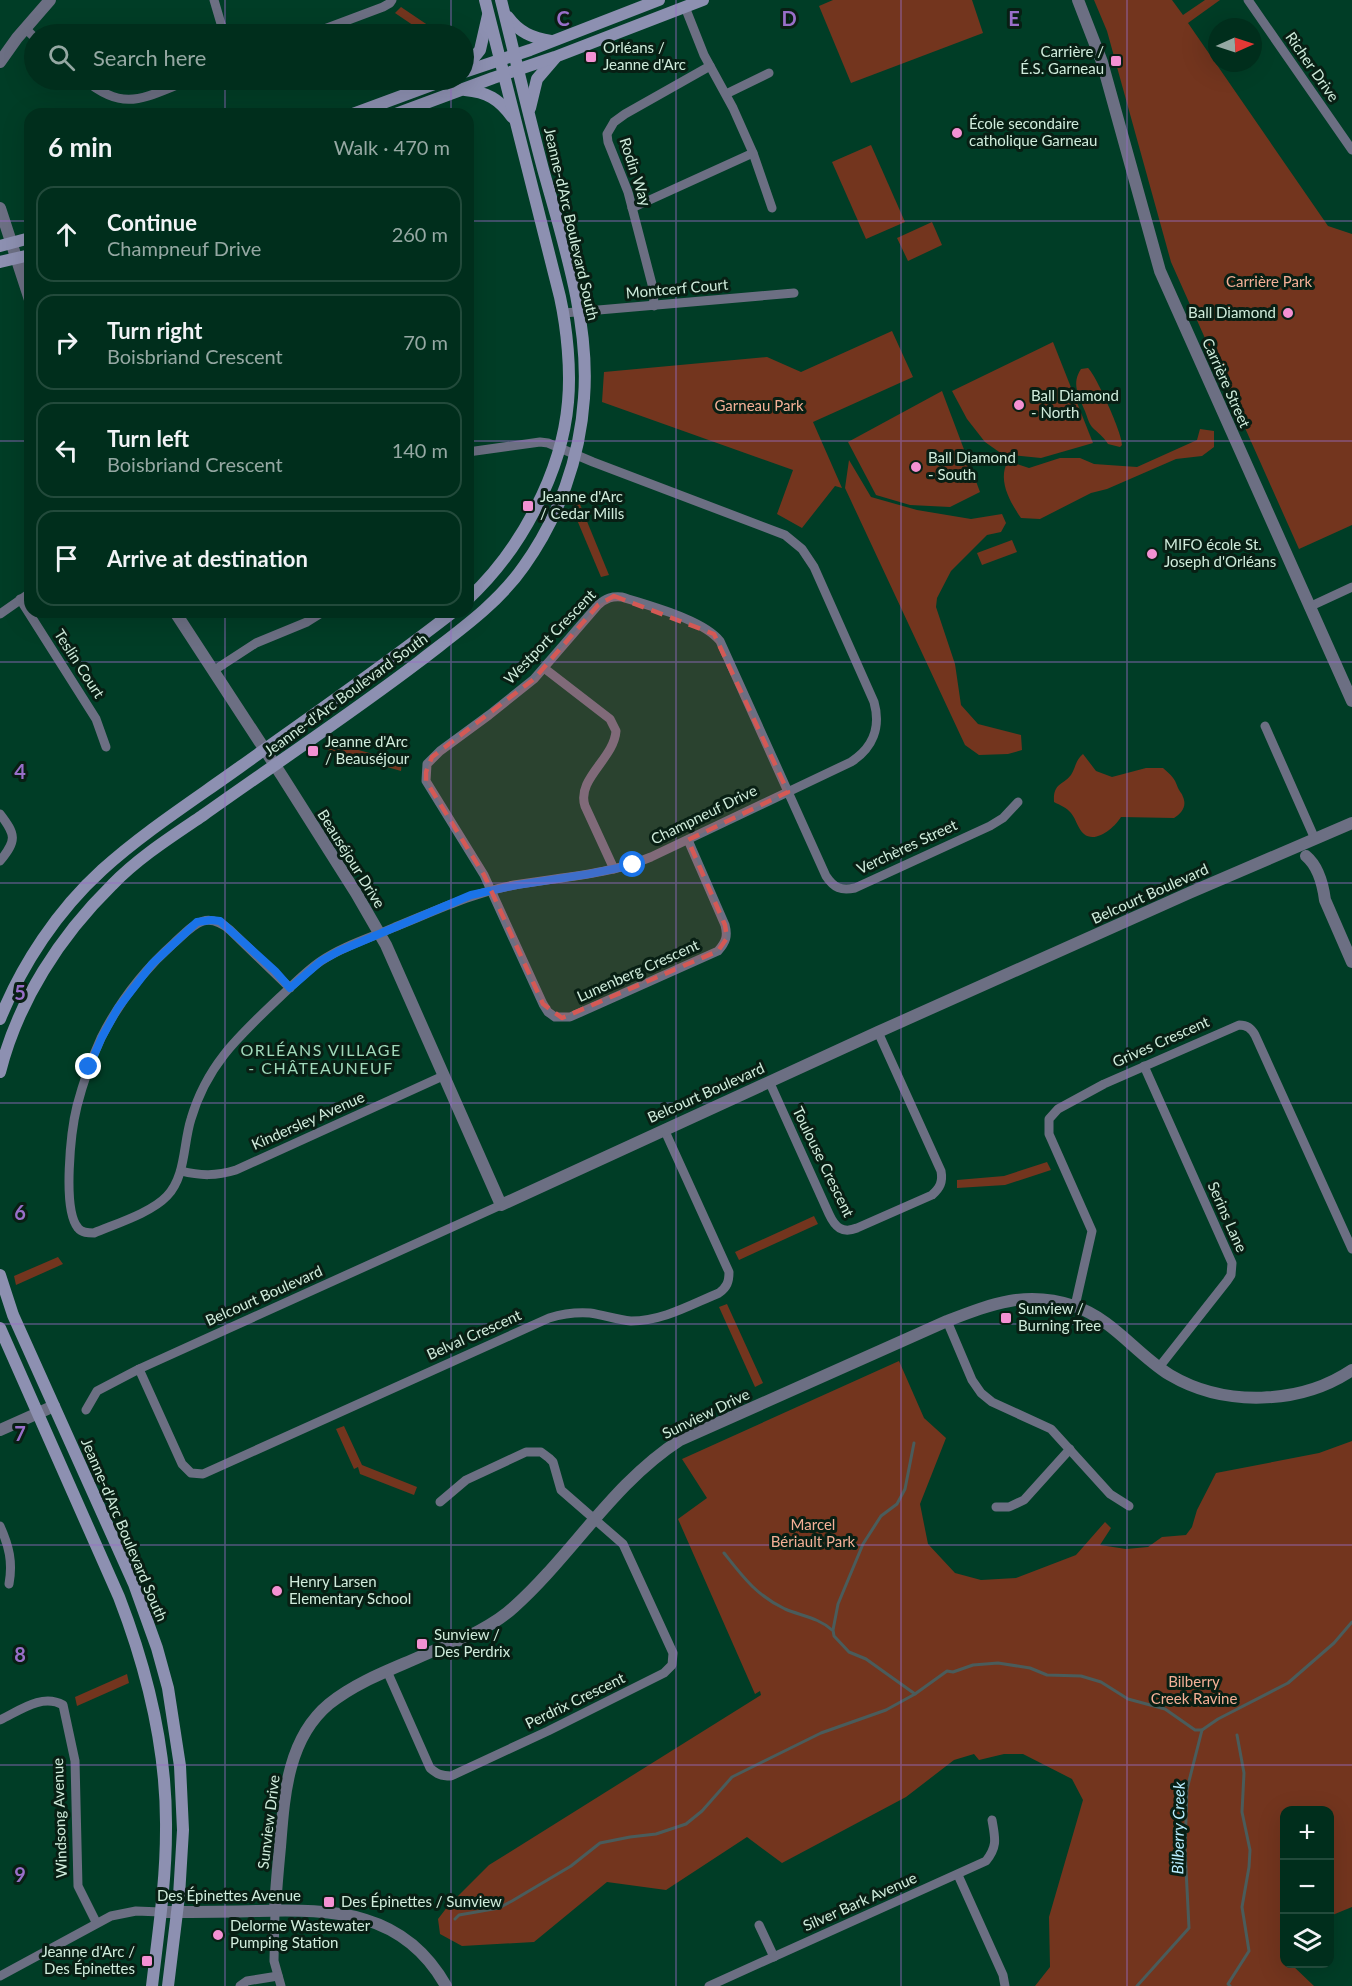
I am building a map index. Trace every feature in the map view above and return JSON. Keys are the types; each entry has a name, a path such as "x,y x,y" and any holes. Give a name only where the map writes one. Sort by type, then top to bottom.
{"main road":[{"path":"474,68 552,42 659,0"},
{"path":"474,85 555,57 703,0"},
{"path":"502,3 508,17 519,30 532,37 552,42"},
{"name":"Jeanne-d'Arc Boulevard South","path":"0,1072 16,1025 35,984 61,944 113,883 154,849 311,741 464,627 492,603 524,567 549,525 566,486 576,455 585,374 579,313 502,3"},
{"path":"474,58 480,50 484,36 486,6"},
{"name":"Jeanne-d'Arc Boulevard South","path":"474,593 498,567 532,516 559,447 568,402 564,313 486,6"},
{"path":"529,116 537,79 555,57"},
{"path":"369,108 418,90"},
{"path":"412,108 460,90 482,92 493,96 502,104 516,123"},
{"path":"6,245 24,240"},
{"path":"0,262 24,256"},
{"name":"Jeanne-d'Arc Boulevard South","path":"0,1019 14,987 37,948 68,905 102,870 158,825 387,664 445,618"},
{"name":"Jeanne-d'Arc Boulevard South","path":"0,1275 13,1315 134,1584 157,1648 168,1688 179,1758 183,1807 182,1853 168,1986"},
{"name":"Jeanne-d'Arc Boulevard South","path":"0,1328 120,1597 148,1685 160,1744 166,1808 165,1870 152,1986"}],"street":[{"path":"36,24 51,0"},
{"path":"214,0 221,24"},
{"path":"337,24 382,7 392,0"},
{"name":"Carrière Street","path":"1078,0 1102,62 1160,271 1352,701"},
{"name":"Richer Drive","path":"1248,0 1352,150"},
{"path":"685,7 710,66 726,94 753,153 772,208"},
{"path":"0,62 24,39"},
{"name":"Rodin Way","path":"654,306 653,288 628,192 607,134 610,127 625,114 710,66"},
{"path":"726,94 769,73"},
{"path":"99,90 107,96 127,100 142,98 163,90"},
{"path":"632,208 753,153"},
{"path":"0,208 6,245 16,258 24,282"},
{"name":"Montcerf Court","path":"564,313 794,293"},
{"name":"Champneuf Drive","path":"290,988 220,921 211,920 197,922 140,978 118,1008 102,1037 89,1067 76,1110 69,1175 71,1216 78,1228 86,1233 94,1233 159,1203 166,1197 174,1187 181,1171 190,1119 211,1073 237,1038 321,961 379,933 452,903 491,890 633,865 861,755 873,737 877,725 874,702 808,557 795,541 775,529 548,443 540,442 474,451"},
{"path":"1309,606 1352,587"},
{"path":"0,614 24,596"},
{"name":"Westport Crescent","path":"491,890 464,840 426,781 427,764 440,751 534,680 598,606 605,599 614,596 697,623 714,634 724,648 788,792"},
{"name":"Teslin Court","path":"20,599 24,605"},
{"name":"Teslin Court","path":"32,618 96,719 106,747"},
{"name":"Beauséjour Drive","path":"179,618 379,933 501,1205"},
{"path":"213,671 256,643 313,618"},
{"path":"544,668 610,719 616,731 612,748 589,781 583,795 585,806 614,869"},
{"path":"1265,726 1315,839"},
{"name":"Verchères Street","path":"788,792 826,876 832,884 843,890 855,888 990,825 1003,818 1018,802"},
{"path":"0,814 13,832 13,840 0,861"},
{"name":"Belcourt Boulevard","path":"86,1410 97,1391 139,1369 664,1129 1189,893 1303,851 1315,839 1352,823"},
{"name":"Lunenberg Crescent","path":"491,890 543,1004 555,1017 570,1017 718,951 724,945 727,938 725,925 688,840"},
{"path":"1303,851 1313,862 1324,890 1325,900 1352,962"},
{"name":"Grives Crescent","path":"1075,1306 1092,1231 1050,1134 1050,1119 1058,1109 1081,1096 1232,1027 1245,1025 1252,1029 1352,1249"},
{"name":"Toulouse Crescent","path":"769,1082 829,1214 839,1229 845,1231 857,1228 932,1195 942,1183 941,1172 878,1032"},
{"name":"Serins Lane","path":"1144,1066 1232,1263 1227,1281 1160,1366"},
{"name":"Kindersley Avenue","path":"181,1171 209,1176 236,1170 443,1076"},
{"name":"Belval Crescent","path":"139,1369 182,1464 191,1473 203,1474 549,1318 575,1313 590,1313 629,1321 645,1320 662,1317 718,1293 726,1287 729,1272 664,1129"},
{"name":"Sunview Drive","path":"275,1910 285,1794 289,1774 296,1753 317,1716 356,1685 481,1629 502,1617 524,1597 640,1470 680,1440 946,1321 981,1307 1016,1300 1039,1300 1075,1306 1107,1324 1169,1374 1204,1390 1226,1395 1260,1398 1294,1394 1314,1388 1352,1370"},
{"path":"946,1321 972,1380 981,1393 992,1402 1051,1429 1110,1494 1129,1506"},
{"path":"0,1430 54,1406"},
{"path":"996,1507 1009,1507 1024,1500 1070,1449"},
{"path":"440,1502 466,1480 526,1452 534,1451 541,1452 553,1462 561,1490 595,1519"},
{"name":"Perdrix Crescent","path":"387,1671 430,1768 443,1776 450,1776 548,1731 669,1670 673,1653 627,1550 595,1519"},
{"path":"0,1526 10,1552 12,1568 9,1584"},
{"name":"Windsong Avenue","path":"0,1720 41,1701 52,1700 63,1705 75,1761 78,1886 96,1922"},
{"name":"Silver Bark Avenue","path":"709,1986 986,1861 994,1852 992,1820"},
{"path":"958,1875 1003,1975 1005,1986"},
{"path":"240,1986 247,1981 279,1981 274,1961 275,1910"},
{"name":"Des Épinettes Avenue","path":"0,1976 96,1922 126,1912 275,1910 343,1914 371,1921 410,1942 440,1974 446,1986"},
{"path":"759,1925 774,1957"}],"highlighted area":[{"path":"614,596 714,634 788,792 688,840 725,925 727,938 718,951 562,1018 543,1004 484,875 426,781 426,772 432,757 534,679 598,605"}],"green space":[{"path":"833,0 972,0 983,33 851,83 819,6"},
{"name":"Carrière Park","path":"1094,0 1172,0 1183,15 1205,0 1220,0 1188,23 1208,52 1208,72 1222,72 1328,226 1352,234 1352,525 1299,549 1171,262 1107,31"},
{"path":"401,7 426,24 411,24 395,13"},
{"path":"871,145 905,222 866,239 832,162"},
{"path":"932,222 942,245 908,261 897,238"},
{"name":"Garneau Park","path":"892,331 913,377 813,422 842,488 835,486 802,528 777,514 793,470 602,402 604,372 767,357 801,372"},
{"name":"Ball Diamond - North","path":"1053,342 1093,443 1041,458 1002,454 985,442 967,419 952,391"},
{"path":"1088,368 1114,418 1121,439 1120,447 1108,444 1092,427 1078,394 1076,385 1078,374 1081,369"},
{"name":"Ball Diamond - South","path":"942,391 980,492 950,507 910,505 876,495 848,442"},
{"path":"1200,429 1214,431 1214,447 1202,456 1176,459 1107,489 1091,493 1040,519 1021,518 1006,491 1004,476 1008,461 1029,468 1060,458 1080,458 1094,464 1137,467 1197,440"},
{"path":"849,460 871,497 917,510 971,519 1002,514 1006,523 1001,532 987,535 951,571 937,598 936,607 955,664 961,705 978,724 1021,735 1022,750 1008,754 979,755 965,745 845,488"},
{"path":"577,497 609,575 601,577 572,508"},
{"path":"1012,540 1017,552 982,565 977,553"},
{"path":"333,743 402,762 401,771 324,749"},
{"path":"1083,754 1096,771 1112,777 1146,768 1163,768 1174,779 1182,794 1183,809 1174,818 1121,817 1105,833 1089,837 1080,829 1069,811 1054,802 1055,791 1071,775"},
{"path":"1047,1162 1051,1170 1005,1185 957,1188 957,1180 1004,1176"},
{"path":"814,1216 818,1224 739,1260 735,1252"},
{"path":"58,1257 63,1264 16,1285 14,1276"},
{"path":"727,1304 763,1383 755,1387 719,1307"},
{"name":"Bilberry Creek Ravine","path":"899,1361 924,1418 946,1438 920,1504 928,1544 955,1573 981,1580 1016,1578 1076,1555 1105,1522 1111,1528 1100,1545 1126,1549 1148,1547 1162,1537 1186,1535 1192,1527 1197,1510 1216,1473 1319,1453 1352,1441 1352,1907 1334,1914 1334,1806 1280,1806 1280,1968 1295,1968 1314,1986 1035,1986 1050,1967 1049,1917 1083,1800 1072,1779 1023,1754 1004,1754 979,1760 974,1754 954,1760 906,1797 782,1863 747,1837 666,1890 607,1882 534,1942 462,1946 440,1934 438,1919 489,1865 761,1695 760,1691 755,1694 678,1519 707,1498 682,1459"},
{"path":"344,1426 362,1465 417,1487 414,1495 360,1474 358,1467 354,1469 336,1429"},
{"path":"127,1674 129,1683 77,1706 75,1697"}],"waterway":[{"path":"914,1443 905,1489 897,1504 881,1516 863,1544 838,1604 833,1630 834,1636 849,1652 866,1659 915,1694"},
{"path":"724,1553 744,1578 766,1598 785,1609 822,1623 832,1630"},
{"name":"Bilberry Creek","path":"1137,1986 1189,1928 1185,1849 1187,1789 1202,1730 1218,1719 1288,1683 1334,1643 1352,1622"},
{"path":"455,1919 459,1915 499,1908 571,1866 600,1843 656,1834 686,1824 702,1811 732,1777 821,1733 886,1710 915,1694 947,1671 953,1672 973,1665 998,1663 1030,1668 1047,1675 1081,1676 1101,1682 1128,1699 1165,1709 1195,1730 1202,1730"},
{"path":"1230,1986 1228,1984 1249,1951 1242,1907 1250,1850 1242,1812 1244,1773 1237,1735"}],"place":[{"name":"Orléans / Jeanne d'Arc","path":"591,57"},
{"name":"Carrière / É.S. Garneau","path":"1116,61"},
{"name":"École secondaire catholique Garneau","path":"957,133"},
{"name":"Ball Diamond","path":"1288,313"},
{"name":"Ball Diamond - North","path":"1019,405"},
{"name":"Ball Diamond - South","path":"916,467"},
{"name":"Jeanne d'Arc / Cedar Mills","path":"528,506"},
{"name":"MIFO école St. Joseph d'Orléans","path":"1152,554"},
{"name":"Jeanne d'Arc / Beauséjour","path":"313,751"},
{"name":"Sunview / Burning Tree","path":"1006,1318"},
{"name":"Henry Larsen Elementary School","path":"277,1591"},
{"name":"Sunview / Des Perdrix","path":"422,1644"},
{"name":"Des Épinettes / Sunview","path":"329,1902"},
{"name":"Delorme Wastewater Pumping Station","path":"218,1935"},
{"name":"Jeanne d'Arc / Des Épinettes","path":"147,1961"}],"district":[{"name":"ORLÉANS VILLAGE - CHÂTEAUNEUF","path":"321,1059"}],"route":[{"path":"89,1067 118,1008 140,978 197,922 220,921 275,971 290,988 321,961 339,951 471,895 633,865"}],"park label":[{"name":"Marcel Bériault Park","path":"813,1534"}]}
